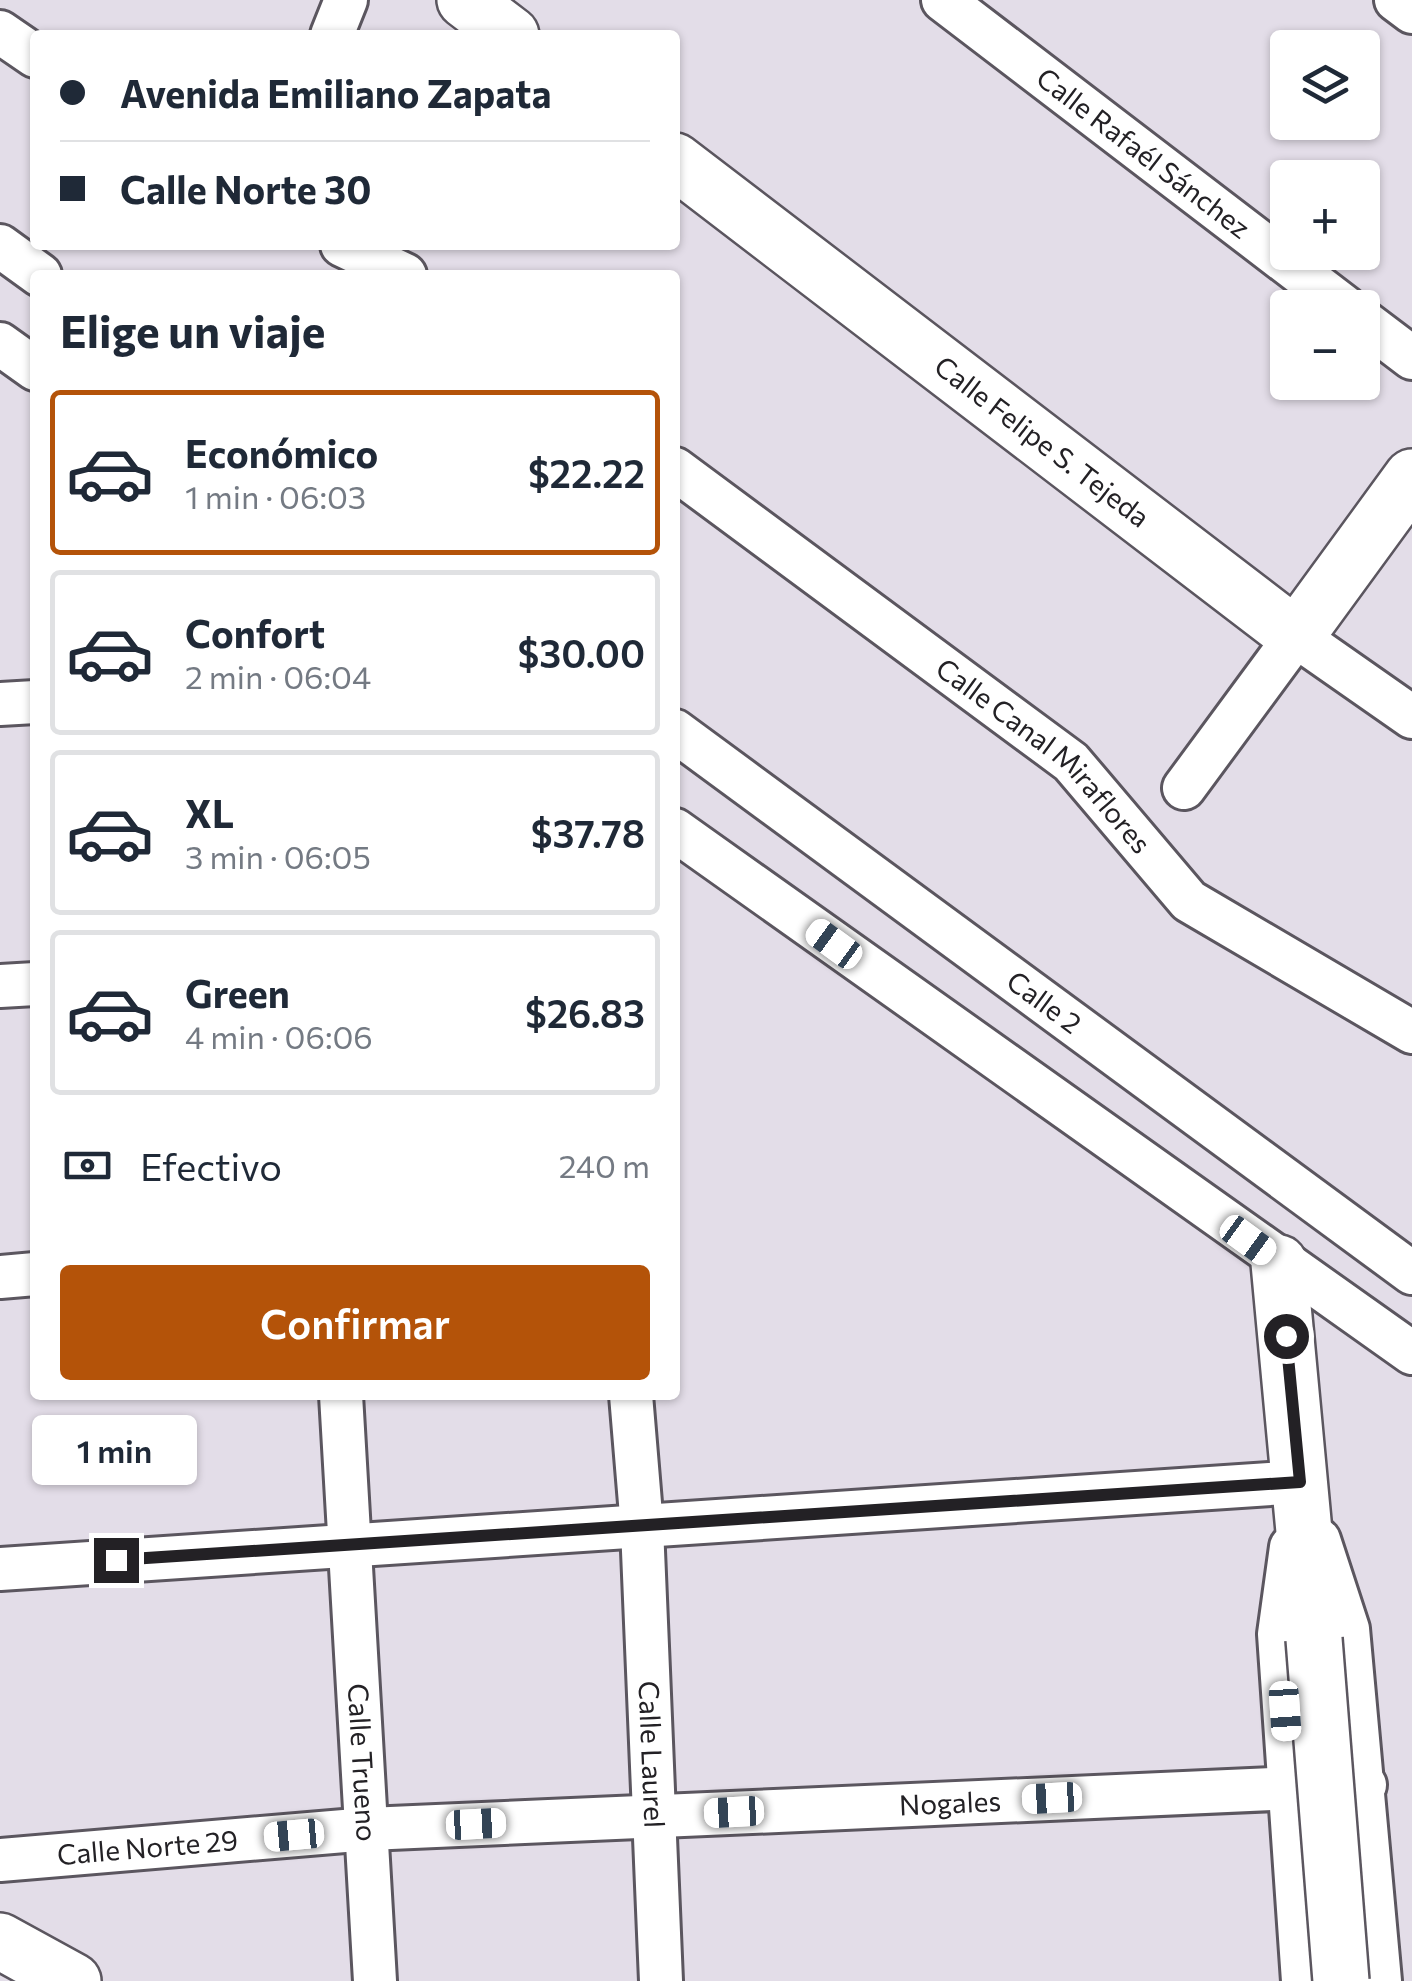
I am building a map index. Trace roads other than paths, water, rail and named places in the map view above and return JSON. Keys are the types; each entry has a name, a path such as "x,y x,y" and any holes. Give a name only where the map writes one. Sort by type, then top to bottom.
{"street":[{"path":"334,30 346,0"},
{"path":"465,0 504,30"},
{"name":"Calle Rafaél Sánchez","path":"943,0 1322,290"},
{"path":"1396,0 1412,12"},
{"path":"0,32 30,53"},
{"name":"Calle Felipe S. Tejeda","path":"680,165 1296,636 1412,717"},
{"path":"0,246 33,270"},
{"path":"352,250 394,270"},
{"path":"1380,334 1412,358"},
{"path":"0,344 30,366"},
{"name":"Calle Canal Miraflores","path":"680,472 1071,762 1190,901 1412,1032"},
{"path":"1184,788 1412,477"},
{"path":"0,704 30,702"},
{"name":"Calle 2","path":"680,735 1412,1273"},
{"path":"680,834 1279,1263 1412,1353"},
{"path":"0,986 30,984"},
{"path":"1279,1263 1342,1981"},
{"path":"0,1277 30,1274"},
{"name":"Calle Trueno","path":"341,1400 375,1981"},
{"name":"Calle Laurel","path":"631,1400 642,1527 661,1981"},
{"path":"0,1569 1300,1482"},
{"path":"1300,1482 1348,1629 1380,1981"},
{"path":"1300,1482 1279,1634 1303,1981"},
{"name":"Nogales","path":"654,1816 1365,1785"},
{"name":"Calle Norte 29","path":"0,1860 368,1829 654,1816"},
{"path":"0,1941 73,1981"}]}
